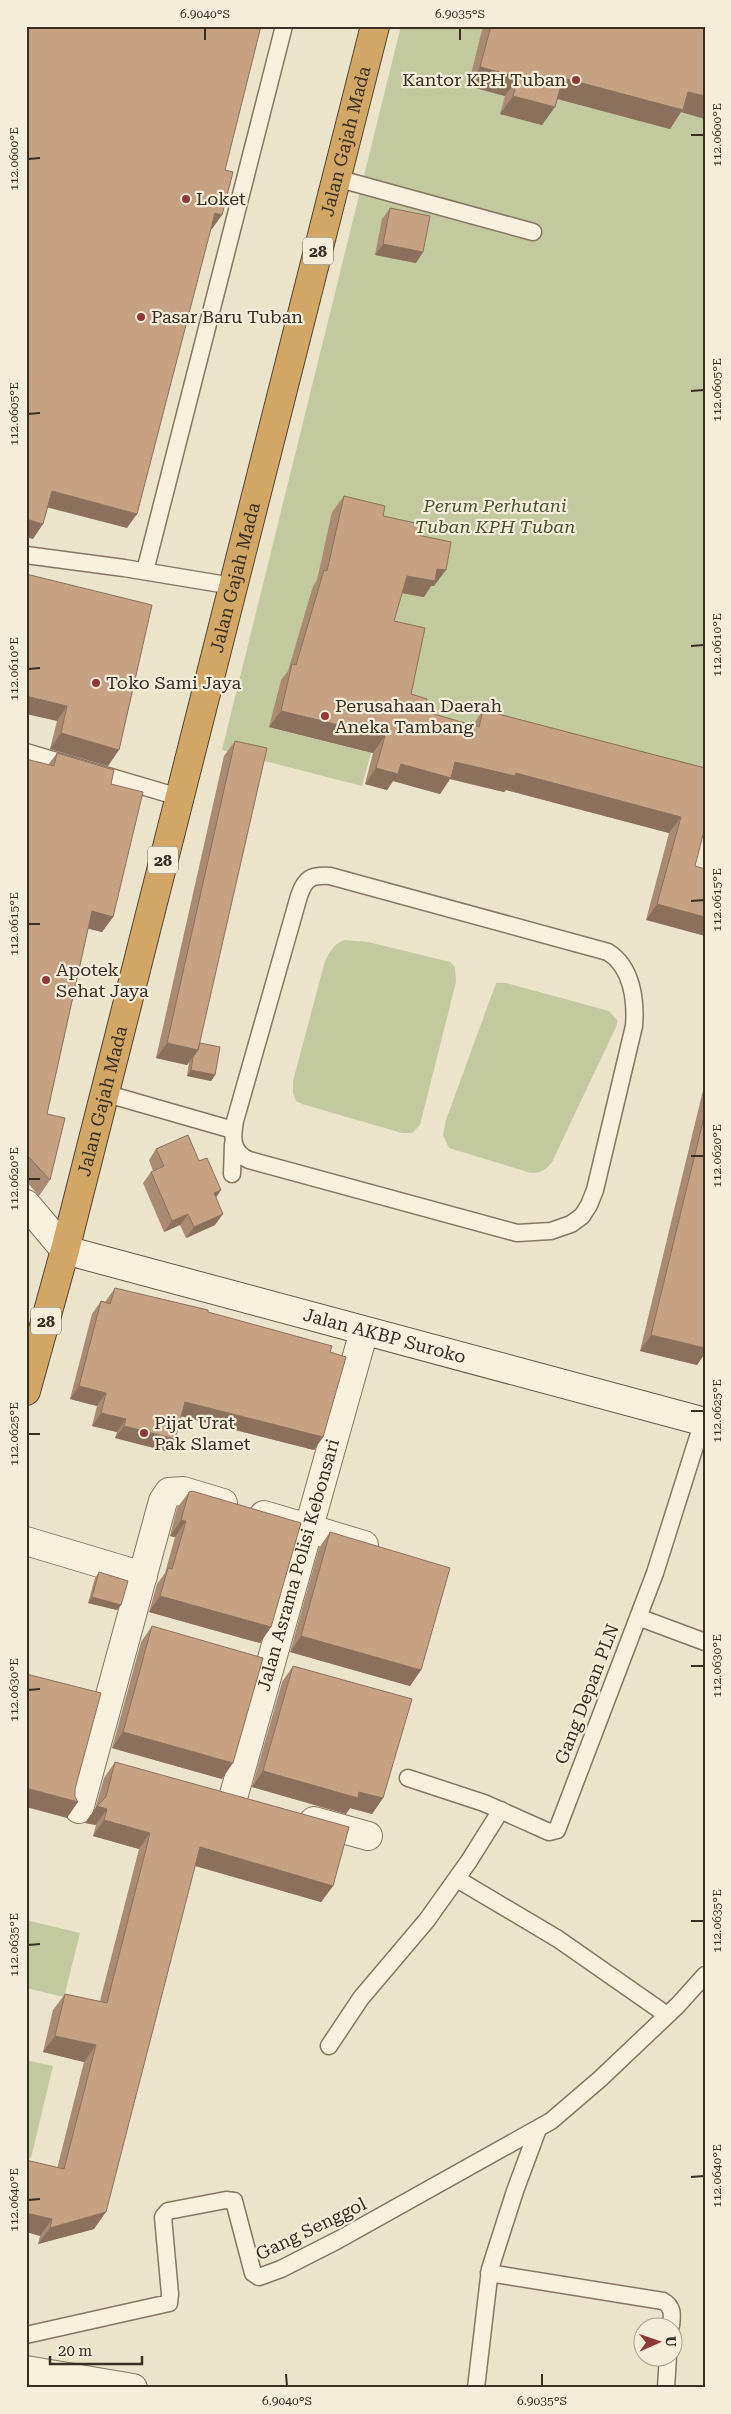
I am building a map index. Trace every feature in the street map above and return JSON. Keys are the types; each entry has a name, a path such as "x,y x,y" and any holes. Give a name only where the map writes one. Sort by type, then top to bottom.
{"highway":[{"name":"Jalan Gajah Mada","path":"26,1391 65,1250 375,26"}],"street":[{"path":"26,1204 65,1250"},
{"name":"Jalan AKBP Suroko","path":"65,1250 704,1422"},
{"name":"Jalan Asrama Polisi Kebonsari","path":"205,1790 243,1800 271,1663 364,1331"},
{"path":"79,1809 165,1497 172,1490 188,1492 391,1553"},
{"path":"26,1541 143,1576"},
{"path":"130,1623 158,1631"},
{"path":"243,1655 300,1671"},
{"path":"93,1759 121,1766"},
{"path":"291,1814 368,1836"},
{"path":"26,2370 133,2388"}],"lane":[{"path":"145,571 284,26"},
{"path":"336,178 533,232"},
{"path":"26,555 145,571 233,586"},
{"path":"26,752 179,797"},
{"path":"232,1174 233,1135 299,896 303,884 311,877 330,876 608,952 618,958 632,987 634,1026 596,1190 582,1216 571,1224 551,1231 517,1232 249,1160 239,1156 234,1149 233,1135"},
{"path":"104,1093 233,1135"},
{"name":"Gang Depan PLN","path":"408,1778 465,1796 549,1832 556,1830 676,1513 704,1422"},
{"path":"638,1617 705,1642"},
{"path":"329,2046 361,1998 427,1920 457,1879 501,1810"},
{"path":"457,1879 558,1939 667,2015"},
{"path":"476,2388 489,2273 509,2208 538,2129 568,2108 667,2015 705,1975"},
{"name":"Gang Senggol","path":"26,2336 169,2302 170,2294 162,2216 165,2212 226,2200 234,2201 253,2273 262,2277 338,2240 538,2129"},
{"path":"489,2273 663,2301 669,2305 672,2316"},
{"path":"666,2388 667,2366"}],"green space":[{"name":"Perum Perhutani Tuban KPH Tuban","path":"401,26 705,26 705,785 384,705 362,786 222,750"},
{"path":"344,940 368,942 450,962 455,967 456,982 420,1125 412,1133 402,1133 302,1104 296,1101 293,1093 293,1081 325,961 333,948"},
{"path":"496,983 506,983 609,1011 617,1020 617,1025 552,1162 540,1172 531,1173 449,1148 443,1135 446,1120"},
{"path":"26,1920 80,1933 64,1997 26,1988"},
{"path":"26,2060 53,2066 31,2158 26,2157"}],"building":[{"name":"Pasar Baru Tuban","path":"26,26 261,26 225,170 233,172 222,215 215,213 137,514 52,491 43,524 26,519"},
{"name":"Kantor KPH Tuban","path":"491,26 705,26 705,96 688,92 683,110 563,78 555,107 513,96 518,77 480,67"},
{"path":"390,208 430,216 423,252 383,244"},
{"path":"344,496 385,506 383,516 420,524 418,535 451,542 446,570 437,569 435,581 407,576 394,621 425,628 411,694 427,699 423,711 479,727 483,710 705,768 705,827 695,866 705,869 705,917 657,904 681,817 516,773 515,776 455,762 451,778 401,764 398,774 376,768 385,736 281,711 292,664 296,665 324,570 327,571"},
{"path":"26,574 152,605 119,750 61,733 67,706 26,696"},
{"path":"235,741 267,748 198,1050 167,1043"},
{"path":"57,753 114,770 111,784 143,792 113,917 92,911 47,1114 65,1118 50,1180 26,1154 26,759 54,766"},
{"path":"200,1043 220,1047 215,1075 191,1070 193,1057"},
{"path":"705,1113 705,1348 651,1335"},
{"path":"188,1135 199,1161 207,1158 221,1190 214,1193 223,1214 194,1227 188,1214 172,1221 151,1172 164,1166 156,1149"},
{"path":"115,1288 208,1310 208,1312 332,1346 330,1352 346,1357 323,1437 185,1402 175,1439 124,1426 126,1419 101,1413 106,1393 79,1386 101,1301 110,1304"},
{"path":"192,1491 301,1523 271,1627 160,1596 168,1568 172,1569 186,1521 181,1520 189,1492"},
{"path":"330,1532 450,1568 421,1670 301,1636"},
{"path":"99,1572 128,1581 121,1605 92,1597"},
{"path":"152,1626 263,1658 233,1763 123,1732"},
{"path":"293,1666 412,1699 383,1798 359,1792 358,1798 263,1771"},
{"path":"26,1674 101,1693 75,1789 75,1797 78,1802 26,1788"},
{"path":"115,1762 349,1827 333,1886 200,1847 106,2212 50,2228 52,2219 26,2213 26,2160 64,2169 96,2045 55,2036 65,1994 107,2003 150,1833 104,1820 107,1809 97,1806 106,1797"}],"place":[{"name":"Kantor KPH Tuban","path":"576,80"},
{"name":"Loket","path":"186,199"},
{"name":"Pasar Baru Tuban","path":"141,317"},
{"name":"Toko Sami Jaya","path":"96,683"},
{"name":"Perusahaan Daerah Aneka Tambang","path":"325,716"},
{"name":"Apotek Sehat Jaya","path":"46,980"},
{"name":"Pijat Urat Pak Slamet","path":"144,1433"}]}
